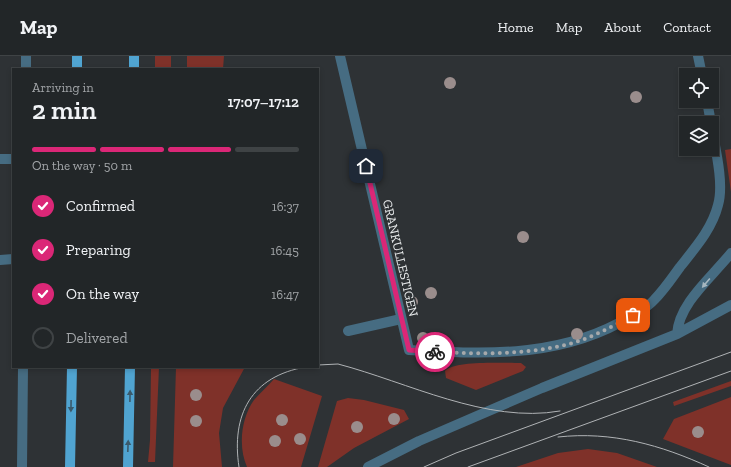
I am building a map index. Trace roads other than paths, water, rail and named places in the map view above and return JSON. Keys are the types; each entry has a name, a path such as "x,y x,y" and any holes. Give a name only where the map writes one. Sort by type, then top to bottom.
{"main road":[{"path":"76,68 77,56"},
{"path":"70,467 72,368"},
{"path":"128,467 130,368"}],"street":[{"name":"GRANKULLESTIGEN","path":"340,56 409,350 470,354 541,350 571,343 608,329 633,315 653,301 710,227 719,204 719,188 715,156"},
{"path":"698,56 701,68"},
{"path":"26,57 26,68"},
{"path":"0,159 12,159"},
{"path":"677,334 678,324 683,310 731,253"},
{"path":"0,260 12,260"},
{"path":"368,467 420,441 542,388 677,334 731,305"},
{"path":"348,331 401,319"},
{"path":"22,467 23,368"}],"tram line":[{"path":"424,467 456,453 731,352"},
{"path":"319,365 338,364 476,407 504,412 532,413 560,411"},
{"path":"239,467 237,448 238,431 242,415 249,401 259,389 271,379 287,372 302,368"},
{"path":"468,467 731,371"},
{"path":"558,437 598,436 617,438 654,446 709,467"}]}
